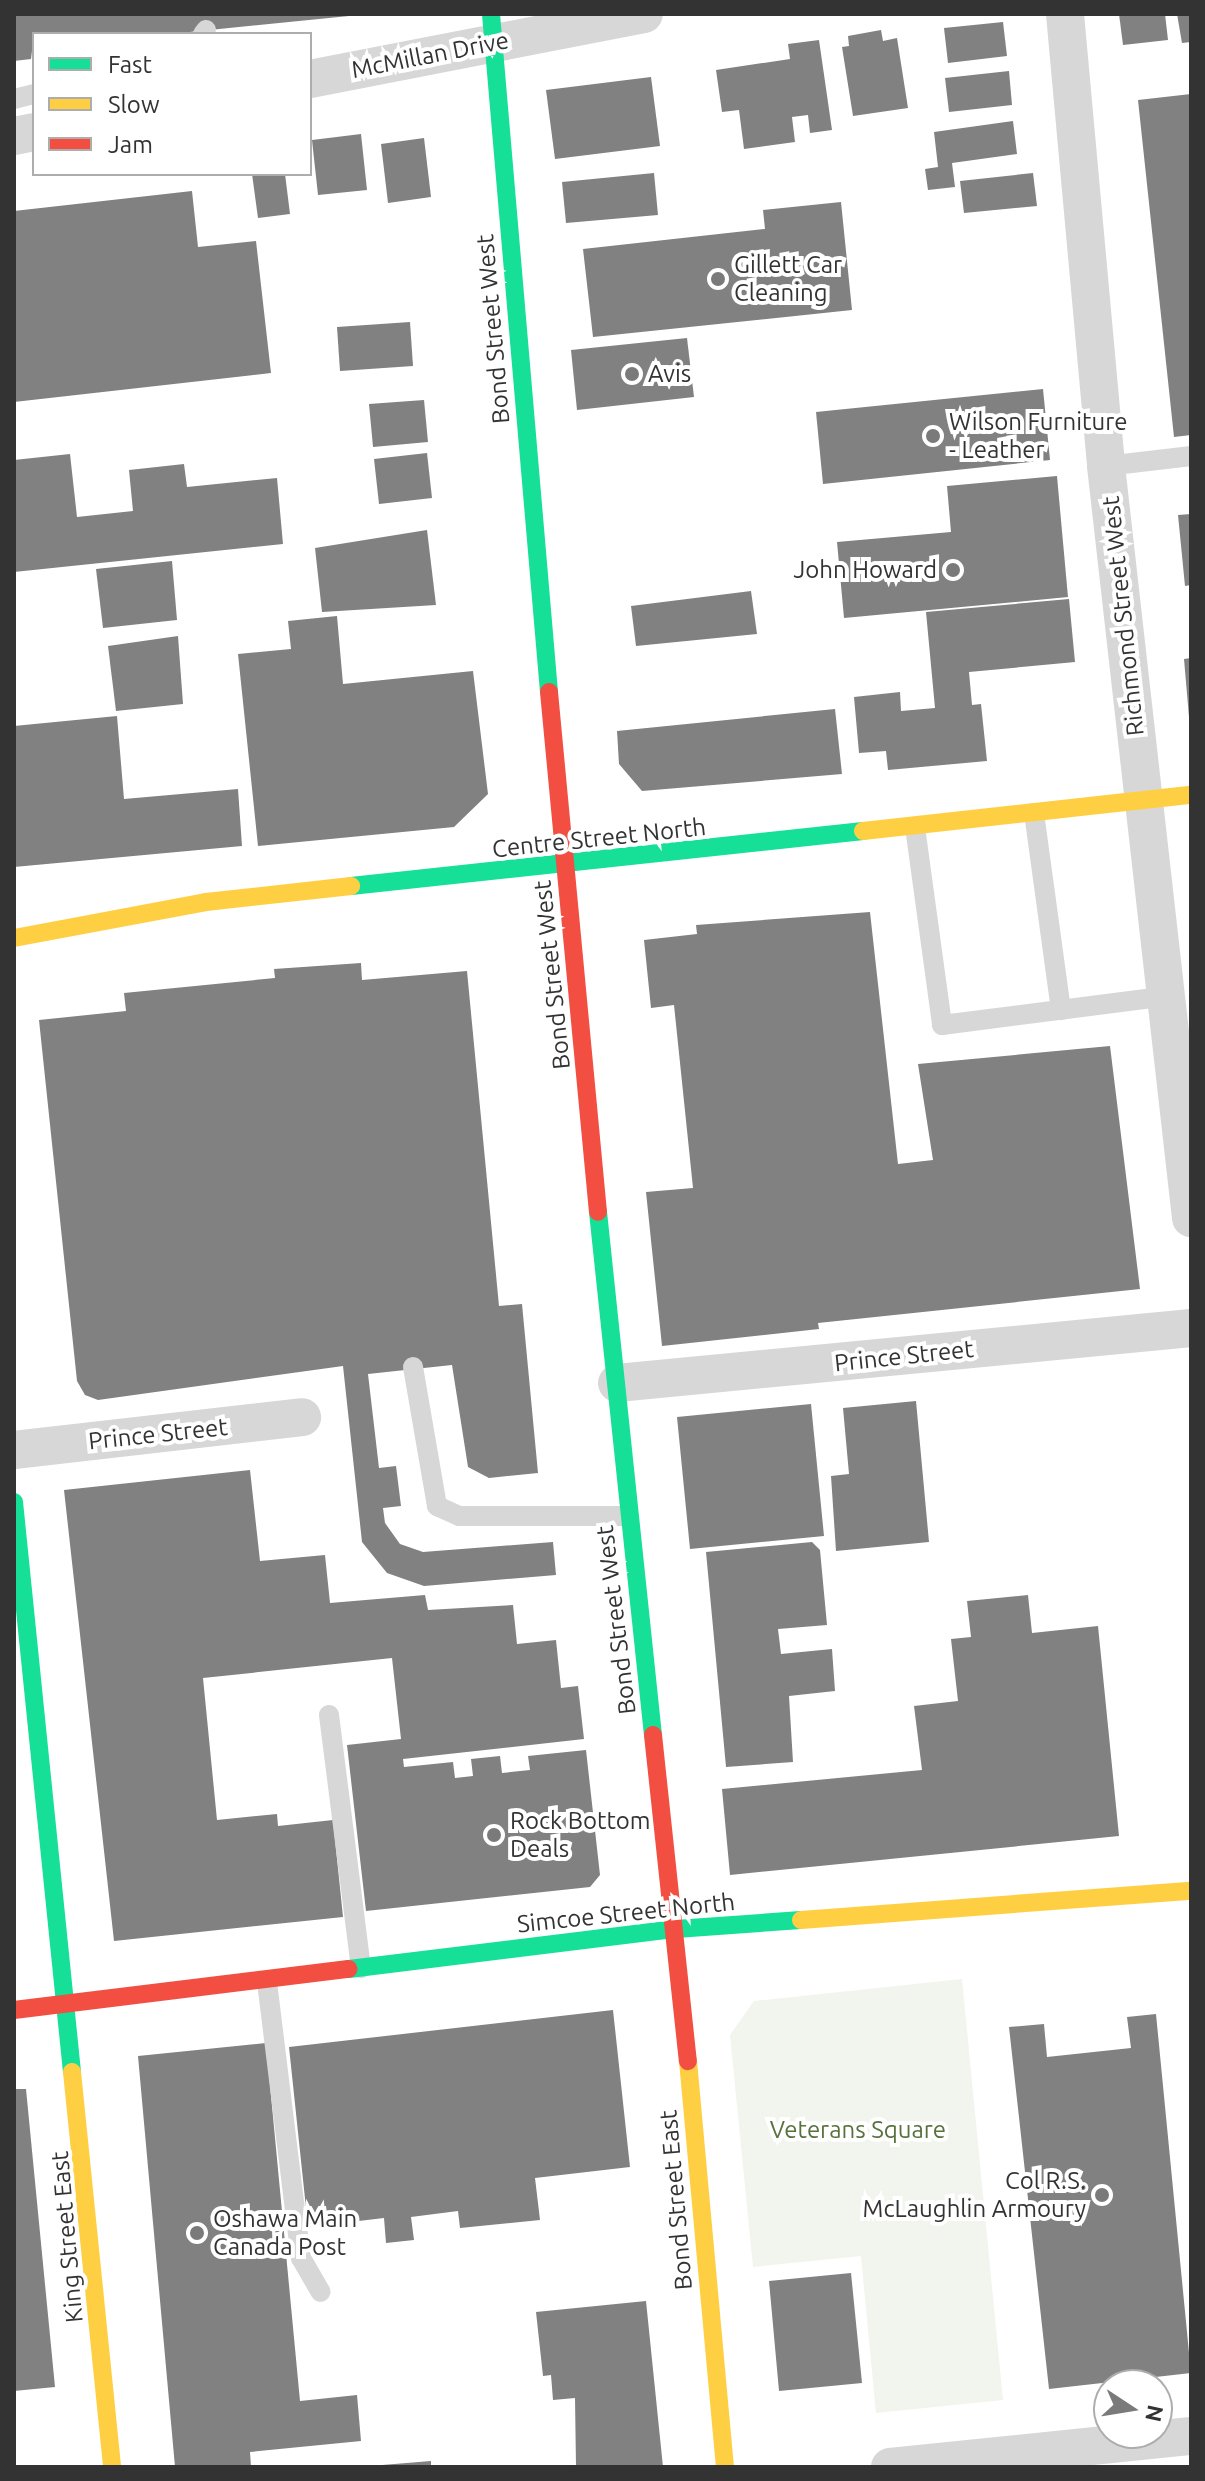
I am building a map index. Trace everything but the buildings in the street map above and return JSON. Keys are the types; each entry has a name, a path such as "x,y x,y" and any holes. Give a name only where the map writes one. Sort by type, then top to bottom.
{"main road":[{"name":"Bond Street West","path":"491,28 565,867 628,1516 676,1929"},
{"name":"Centre Street North","path":"14,938 206,902 565,867 1191,795"},
{"name":"King Street East","path":"14,1502 112,2467"},
{"name":"Simcoe Street North","path":"14,2010 267,1982 676,1929 1191,1891"},
{"name":"Bond Street East","path":"676,1929 725,2467"}],"street":[{"name":"McMillan Drive","path":"312,78 491,28 644,14"},
{"name":"Richmond Street West","path":"1065,14 1106,466 1191,1218"},
{"name":"Prince Street","path":"617,1383 1191,1328"},
{"name":"Prince Street","path":"14,1450 302,1417"},
{"path":"890,2467 1191,2436"}],"lane":[{"path":"1106,466 1191,456"},
{"path":"1034,813 1061,1010"},
{"path":"915,827 942,1025 1167,996"},
{"path":"413,1367 437,1506 459,1516 628,1516"},
{"path":"329,1715 361,1968"},
{"path":"267,1982 301,2258 321,2292"}],"green space":[{"name":"Veterans Square","path":"962,1979 1003,2400 876,2413 861,2256 753,2267 730,2035 754,2001"}],"traffic: fast":[{"path":"491,14 549,692"},
{"path":"351,886 863,831"},
{"path":"598,1212 653,1735"},
{"path":"14,1502 72,2072"},
{"path":"349,1969 676,1929 801,1920"}],"traffic: slow":[{"path":"863,831 1191,795"},
{"path":"14,938 206,902 351,886"},
{"path":"801,1920 1191,1891"},
{"path":"688,2061 725,2467"},
{"path":"72,2072 112,2467"}],"traffic: jam":[{"path":"549,692 598,1212"},
{"path":"653,1735 688,2061"},
{"path":"14,2010 349,1969"}],"place":[{"name":"Gillett Car Cleaning","path":"718,279"},
{"name":"Avis","path":"632,374"},
{"name":"Wilson Furniture - Leather","path":"933,436"},
{"name":"John Howard","path":"953,570"},
{"name":"Rock Bottom Deals","path":"494,1835"},
{"name":"Col R.S. McLaughlin Armoury","path":"1102,2195"},
{"name":"Oshawa Main Canada Post","path":"197,2233"}]}
